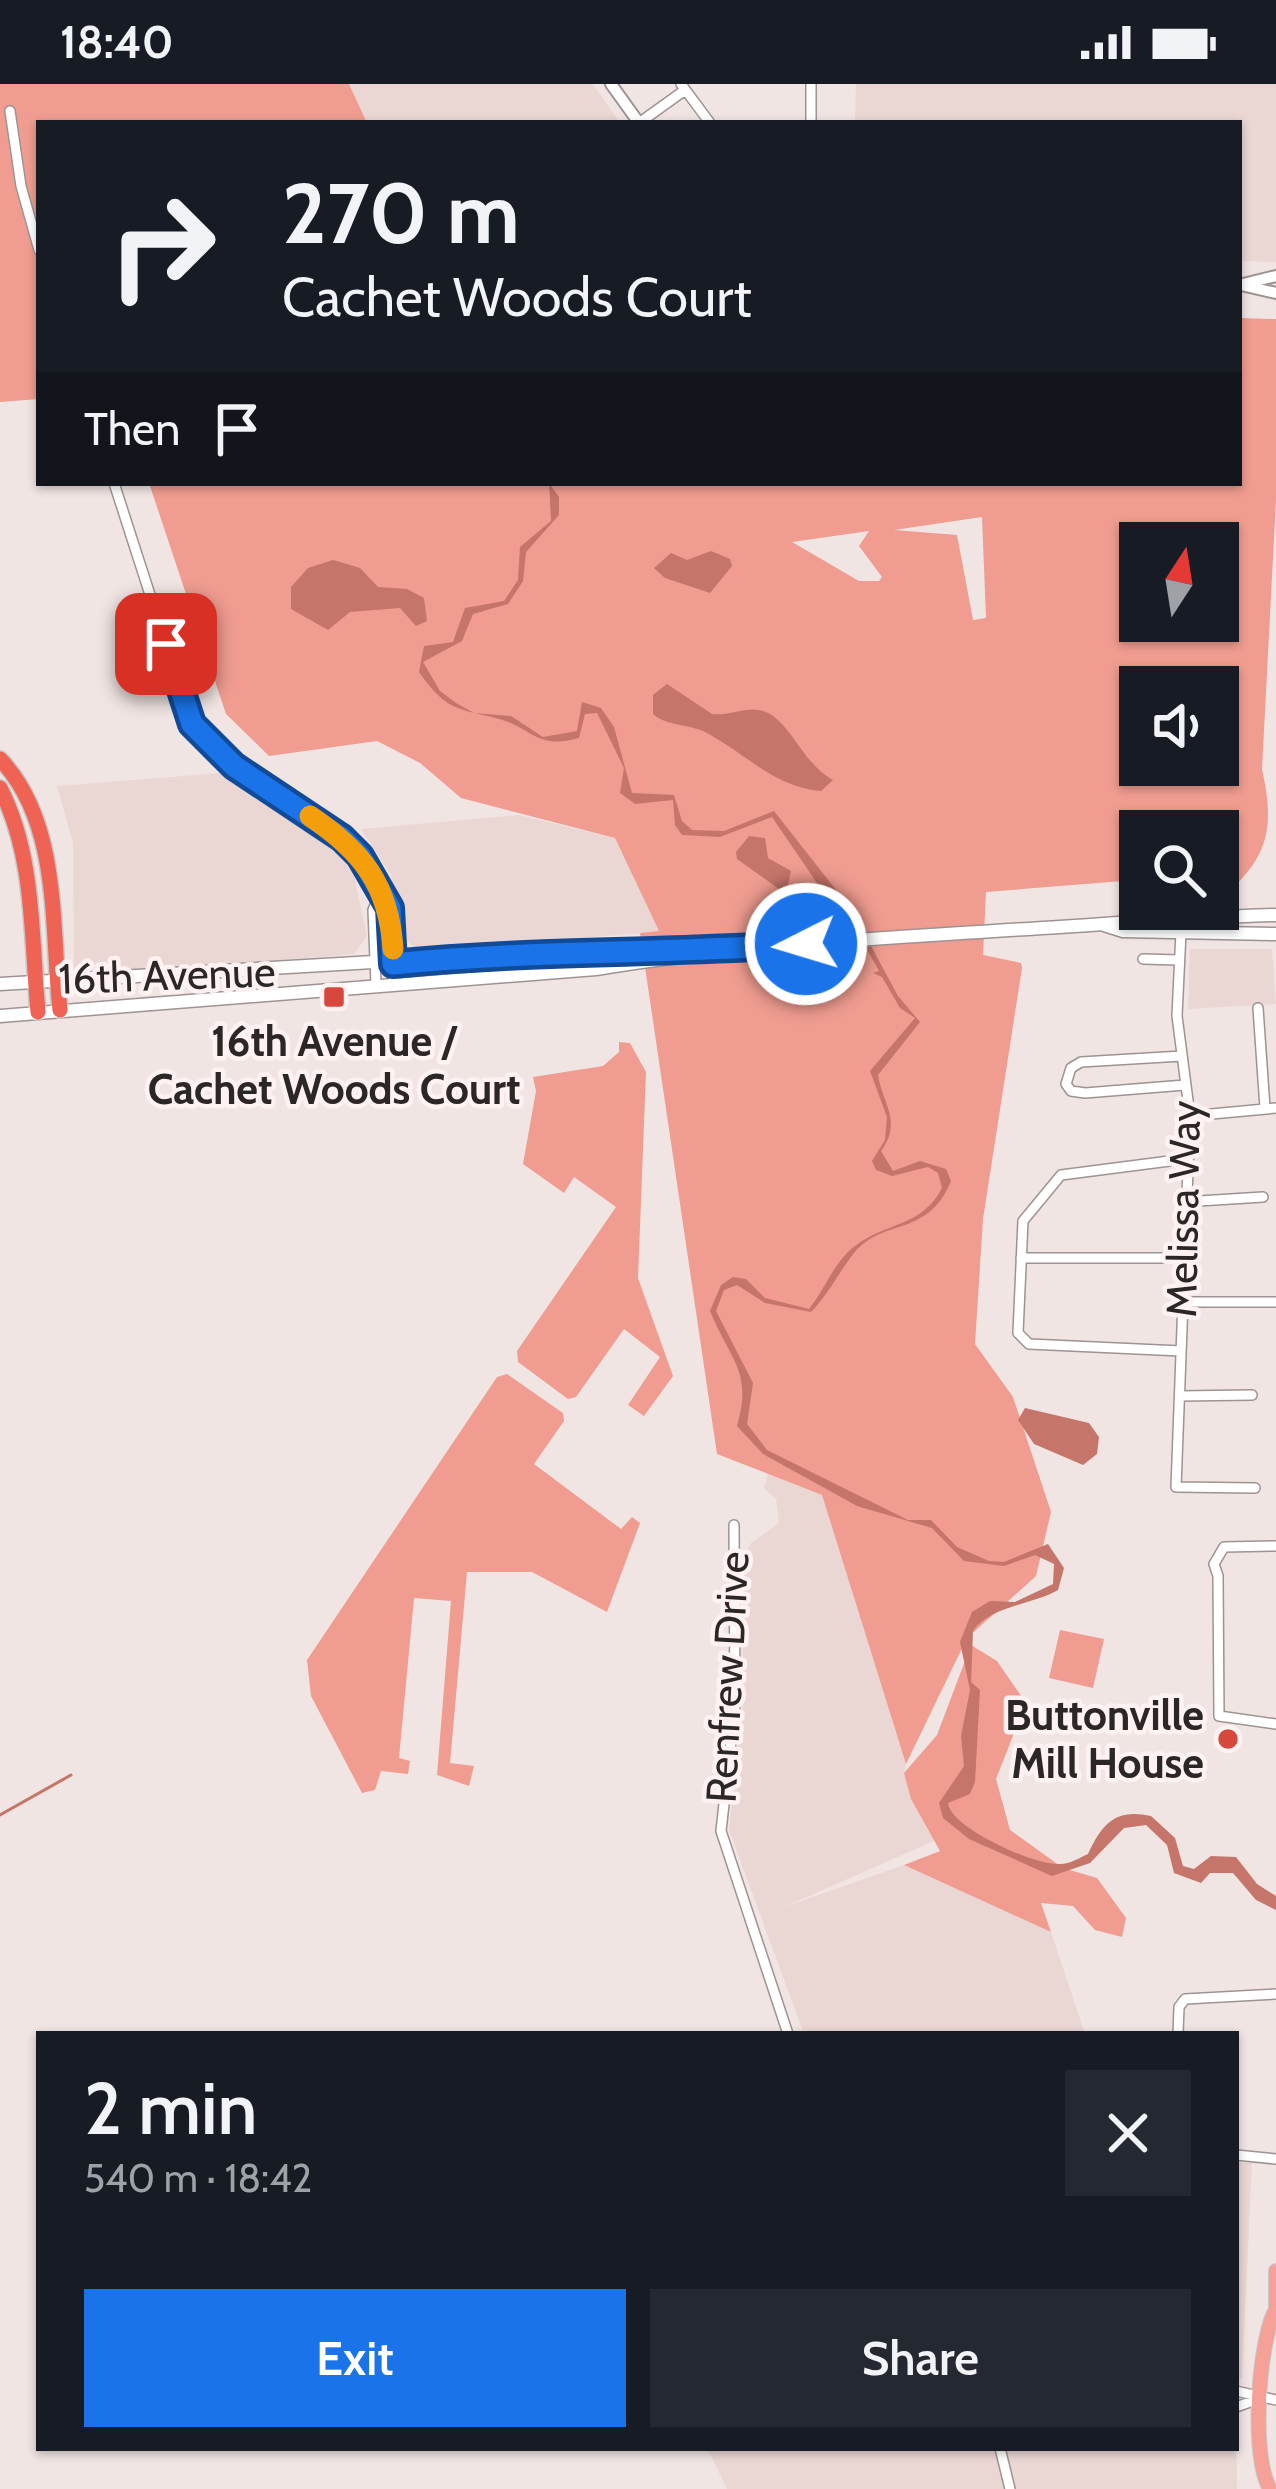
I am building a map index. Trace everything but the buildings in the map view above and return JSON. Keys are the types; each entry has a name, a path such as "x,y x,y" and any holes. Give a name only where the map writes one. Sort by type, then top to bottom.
{"highway":[{"path":"0,759 19,779 38,815 60,1010"},
{"path":"0,788 16,818 26,859 38,1012"}],"main road":[{"name":"16th Avenue","path":"0,1016 596,969 693,953 843,940 1103,925 1128,919 1276,915"},
{"name":"16th Avenue","path":"1103,925 1123,931 1276,934"},
{"name":"16th Avenue","path":"0,984 578,950 693,953"},
{"path":"1272,2484 1261,2477 1268,2399 1265,2332 1275,2315 1276,2271"}],"street":[{"path":"611,84 636,120"},
{"path":"811,120 812,84"},
{"path":"642,120 683,87 708,120"},
{"path":"10,111 21,186 36,239"},
{"path":"1242,284 1276,276"},
{"path":"1242,285 1276,293"},
{"path":"115,486 192,724 234,766 342,838 360,856 390,908 394,983"},
{"path":"376,984 373,910 380,894"},
{"name":"Melissa Way","path":"1181,932 1182,1056 1190,1116 1183,1202 1176,1487 1256,1488"},
{"path":"1143,959 1179,960"},
{"path":"1190,1116 1270,1108 1258,1008"},
{"path":"1182,1056 1081,1062 1072,1068 1066,1084 1071,1091 1084,1093 1185,1085"},
{"path":"1181,1351 1029,1344 1018,1333 1023,1221 1061,1174 1185,1160"},
{"path":"1183,1202 1263,1197"},
{"path":"1021,1258 1182,1258"},
{"path":"1183,1302 1276,1302"},
{"path":"1180,1396 1252,1395"},
{"name":"Renfrew Drive","path":"734,1525 735,1706 721,1831 787,2031"},
{"path":"1276,1546 1224,1547 1214,1564 1220,1716 1276,1724"},
{"path":"1178,2031 1179,2007 1185,1999 1276,1994"},
{"path":"1239,2155 1276,2159"},
{"path":"1001,2451 1010,2489"}],"shaded area":[{"path":"0,84 349,84 366,120 36,120 36,399 0,402"},
{"path":"349,84 593,84 618,120 366,120"},
{"path":"856,84 1276,84 1276,262 1242,261 1242,120 855,120"},
{"path":"1242,318 1276,319 1276,500 1262,769 1268,810 1257,858 1239,882 1239,810 1119,810 1119,881 986,892 983,955 1021,963 1022,968 983,1219 975,1344 1013,1397 1051,1512 1036,1576 967,1638 906,1764 822,1495 717,1454 640,933 659,931 615,838 461,798 420,763 377,741 269,756 226,714 150,486 1242,486","holes":["982,517 986,618 973,620 957,535 894,530","869,531 859,546 882,577 879,581 859,581 792,542"]},
{"path":"551,486 559,497 559,515 526,552 523,581 508,604 473,614 462,641 423,662 440,691 474,713 446,702 419,672 424,646 453,642 465,608 504,601 518,580 520,547 551,521"},
{"path":"711,551 730,559 732,566 710,593 665,578 654,568 671,553 687,560"},
{"path":"333,560 360,568 378,587 407,589 424,598 427,621 416,626 400,608 350,612 328,630 291,609 291,587 308,568"},
{"path":"667,684 712,714 754,709 769,714 833,780 821,791 788,783 705,732 658,718 653,714 653,695"},
{"path":"582,702 601,708 614,727 632,793 674,795 682,821 692,830 724,831 774,811 851,909 898,996 920,1022 878,1075 891,1121 887,1140 881,1151 893,1171 920,1161 946,1169 951,1181 941,1199 918,1219 866,1242 811,1312 765,1303 737,1285 724,1290 716,1311 753,1383 747,1424 767,1450 908,1520 931,1520 957,1547 989,1561 1004,1562 1048,1544 1064,1568 1058,1590 990,1616 973,1631 971,1682 980,1690 975,1782 970,1794 948,1803 952,1813 996,1844 1060,1864 1088,1854 1111,1821 1128,1814 1151,1816 1175,1838 1183,1866 1194,1869 1211,1856 1236,1857 1257,1884 1276,1896 1276,1910 1256,1900 1233,1873 1210,1873 1201,1883 1174,1873 1167,1845 1146,1825 1124,1828 1090,1863 1052,1876 969,1839 943,1818 939,1803 964,1766 961,1736 970,1690 960,1642 972,1612 990,1601 1015,1602 1053,1584 1054,1564 1035,1555 1004,1566 964,1561 932,1528 857,1506 763,1454 737,1426 741,1378 710,1311 721,1285 733,1277 746,1279 765,1298 809,1309 855,1246 914,1217 934,1201 942,1188 938,1173 928,1167 892,1176 876,1170 872,1161 885,1140 887,1117 870,1071 915,1018 900,1008 882,977 873,973 879,971 847,913 819,886 772,817 720,837 682,835 675,825 673,800 635,804 620,793 624,768 597,713 585,714 579,738 553,741 475,713 511,716 543,737 577,731"},
{"path":"221,773 330,841 353,871 367,936 354,954 74,977 73,843 57,786"},
{"path":"519,815 615,838 660,932 429,949 414,947 401,936 391,875 361,829"},
{"path":"749,836 765,838 768,858 791,871 788,885 779,889 737,859 736,852"},
{"path":"1190,949 1272,949 1276,1004 1188,1009"},
{"path":"619,1042 630,1043 646,1072 638,1278 673,1376 644,1416 628,1405 660,1357 624,1329 576,1397 568,1399 518,1362 517,1351 616,1207 574,1177 564,1193 523,1164 536,1091 533,1077 603,1066 619,1052"},
{"path":"507,1374 563,1413 564,1421 534,1464 621,1529 632,1517 640,1523 607,1612 532,1572 467,1572 450,1763 474,1766 469,1786 437,1775 451,1601 414,1598 399,1758 410,1761 408,1774 381,1771 375,1790 362,1793 311,1696 307,1660 497,1377"},
{"path":"1025,1408 1089,1423 1099,1437 1097,1454 1083,1465 1034,1444 1018,1420"},
{"path":"768,1474 822,1495 906,1764 904,1774 934,1841 784,1907 904,1865 1051,1932 1084,2031 803,2031 729,1830 743,1706 742,1560 751,1543 779,1523 776,1499 764,1488"},
{"path":"1060,1630 1104,1639 1093,1688 1049,1678"},
{"path":"971,1645 997,1661 1026,1703 996,1779 1010,1830 1063,1868 1097,1878 1126,1918 1122,1937 1095,1930 1073,1906 1041,1903 1051,1932 904,1865 940,1851 911,1799 904,1773 937,1735"},
{"path":"1252,2162 1242,2378 1239,2378 1239,2163"},
{"path":"708,2451 1236,2451 1237,2489 727,2489"}],"waterway":[{"path":"0,1815 71,1775"}],"slow traffic":[{"path":"310,816 360,856 390,908 393,949"}],"place":[{"name":"16th Avenue / Cachet Woods Court","path":"334,997"},
{"name":"Buttonville Mill House","path":"1228,1739"}],"route":[{"path":"166,644 192,724 234,766 342,838 360,856 390,908 393,964 578,950 693,953 806,944"}]}
